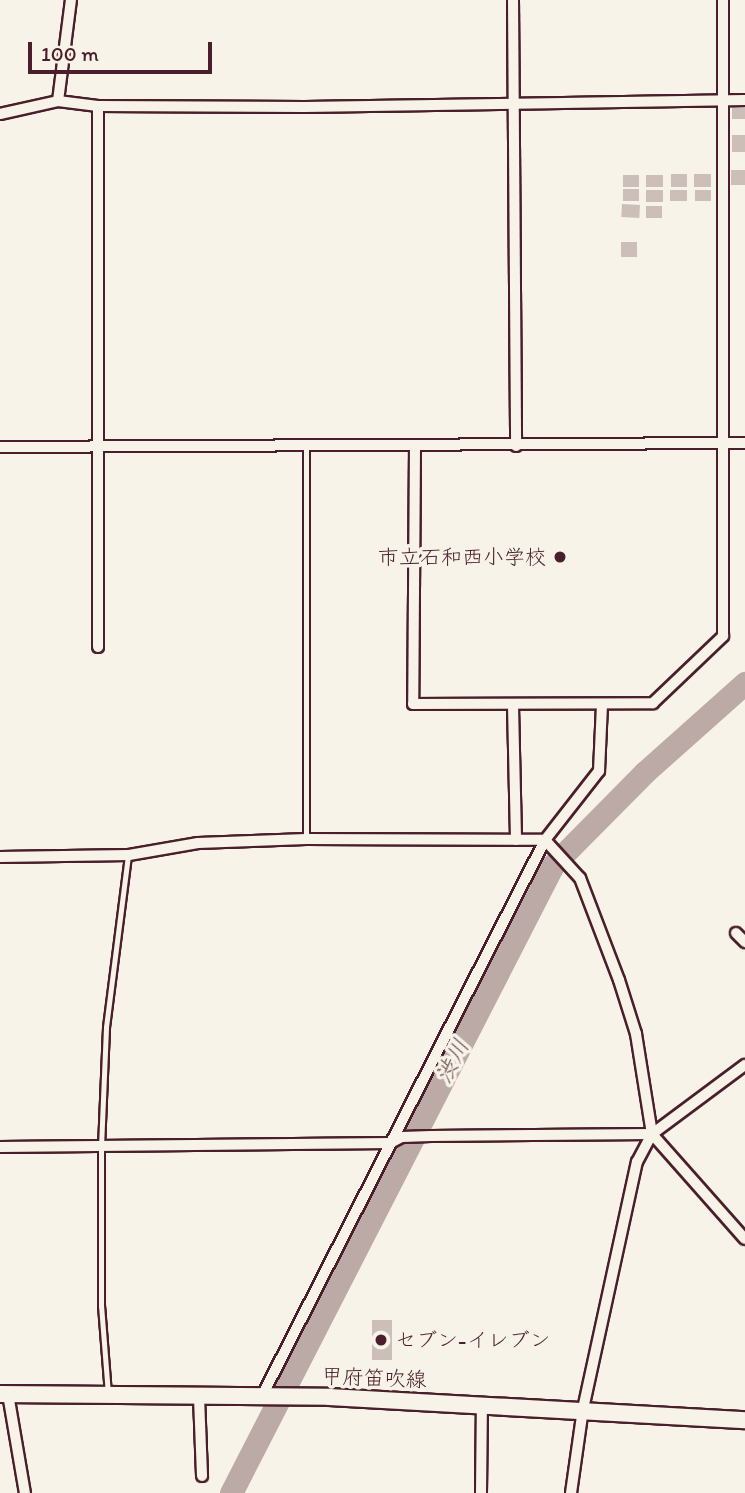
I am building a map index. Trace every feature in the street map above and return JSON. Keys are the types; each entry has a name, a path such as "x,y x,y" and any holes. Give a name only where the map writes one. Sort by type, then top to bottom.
{"main road":[{"name":"甲府笛吹線","path":"4,1394 108,1397 305,1396 583,1409 745,1420"}],"street":[{"path":"58,101 71,0"},
{"path":"513,0 516,446"},
{"path":"415,448 413,704 602,706 653,703 723,636 723,0"},
{"path":"0,114 58,101 98,106 745,100"},
{"path":"98,106 98,647"},
{"path":"0,447 415,448 745,443"},
{"path":"513,706 516,840"},
{"path":"266,1396 390,1143 545,840 600,771 602,706"},
{"path":"0,857 129,855 198,843 306,839 545,840"},
{"path":"545,840 571,872 580,878 633,1023 652,1134 745,1239"},
{"path":"736,933 745,942"},
{"path":"571,1493 583,1409 637,1163 652,1134 745,1065"},
{"path":"0,1147 390,1143 402,1137 431,1136 652,1134"},
{"path":"4,1394 25,1493"},
{"path":"198,1396 202,1476"},
{"path":"481,1493 482,1404"}],"lane":[{"path":"306,447 306,839"},
{"path":"108,1397 101,1306 101,1147 106,1027 129,855"}],"building":[{"path":"732,105 745,105 745,119 732,119"},
{"path":"732,135 745,135 745,152 732,152"},
{"path":"731,170 745,170 745,185 731,185"},
{"path":"671,174 687,174 687,187 671,187"},
{"path":"694,174 711,174 711,187 694,187"},
{"path":"623,175 639,175 639,187 623,187"},
{"path":"646,175 663,175 663,187 646,187"},
{"path":"623,189 639,189 639,201 623,201"},
{"path":"646,190 663,190 663,202 646,202"},
{"path":"670,190 687,190 687,201 670,201"},
{"path":"695,190 711,190 711,201 695,201"},
{"path":"622,204 640,205 639,218 621,217"},
{"path":"646,206 662,206 662,218 646,218"},
{"path":"621,242 637,242 637,257 621,257"},
{"path":"372,1320 392,1320 392,1360 372,1360"}],"waterway":[{"name":"渋川","path":"231,1493 553,865 645,772 745,683"}],"place":[{"name":"市立石和西小学校","path":"560,557"},
{"name":"セブン-イレブン","path":"381,1340"}]}
